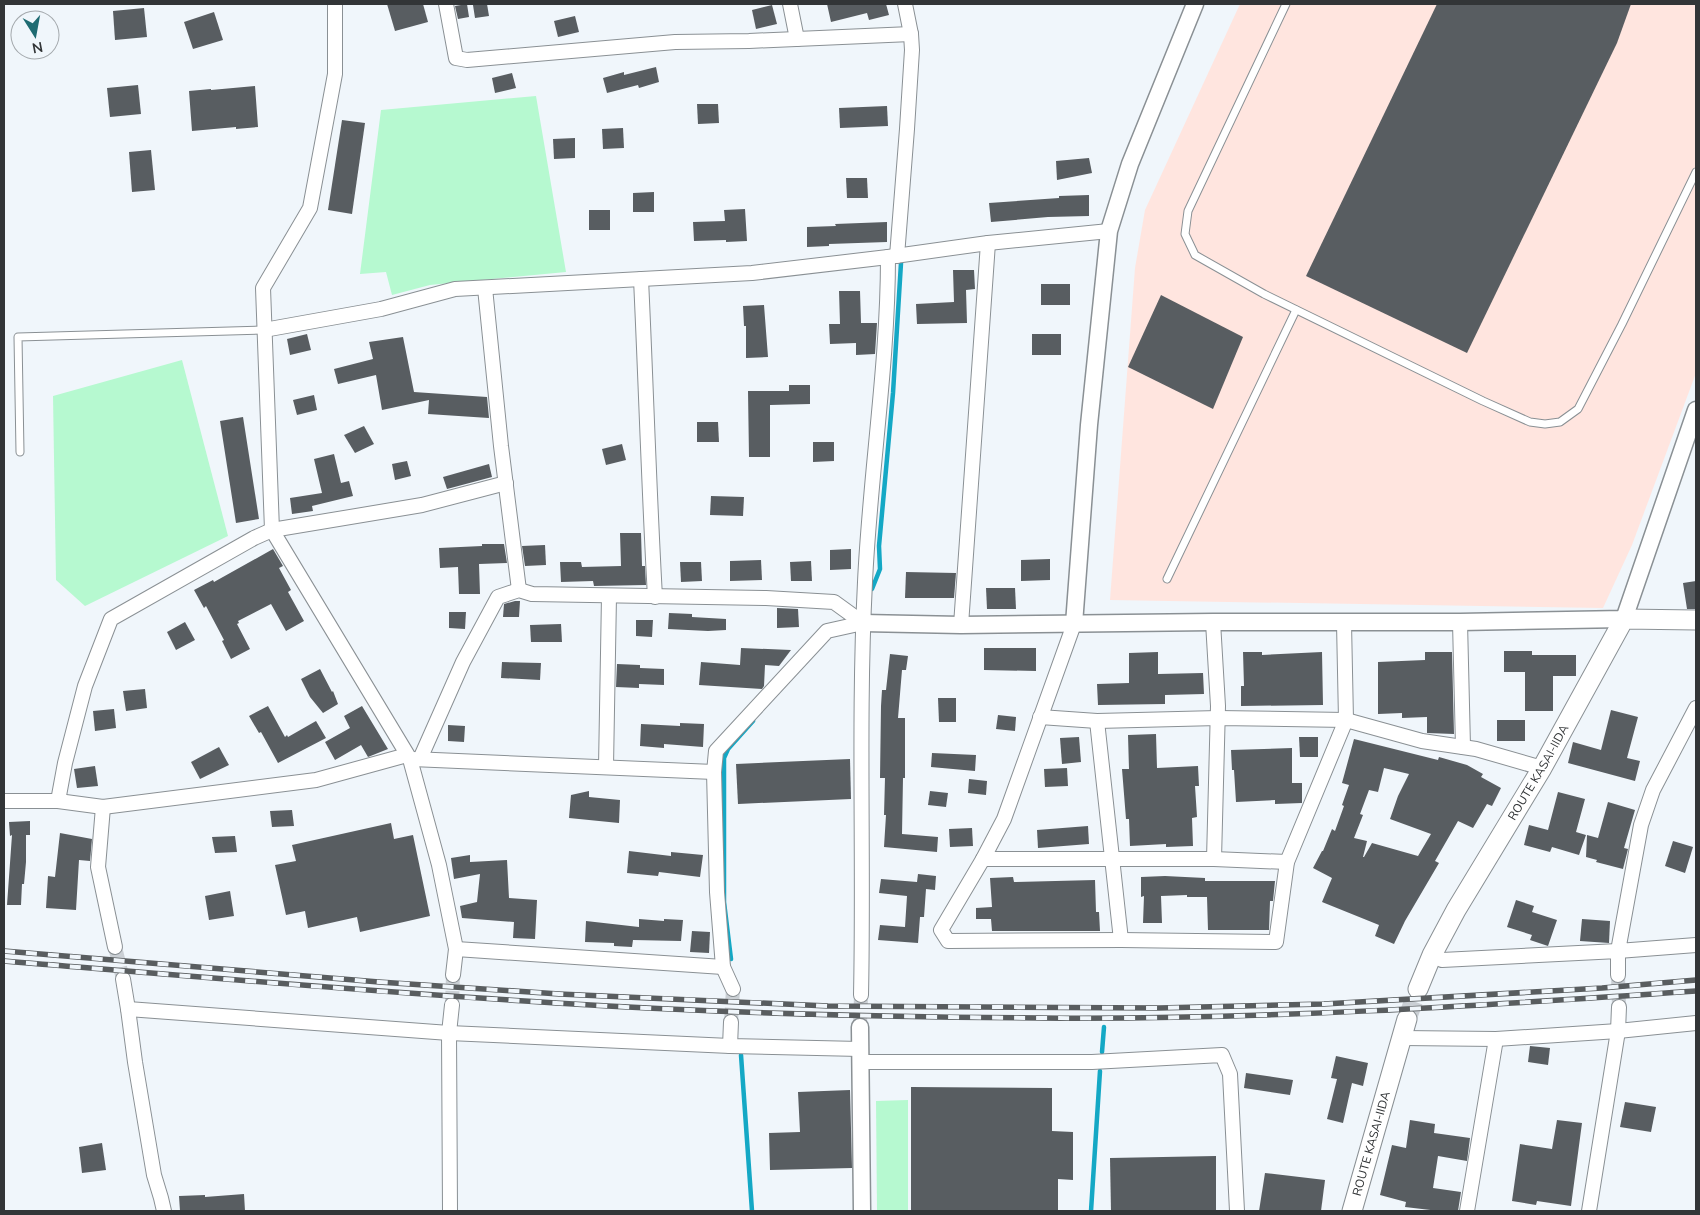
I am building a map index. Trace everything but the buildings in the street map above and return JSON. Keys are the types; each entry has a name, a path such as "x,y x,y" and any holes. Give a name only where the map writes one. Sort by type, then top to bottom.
{"main road":[{"path":"1624,619 1696,620"},
{"name":"ROUTE KASAI-IIDA","path":"1418,989 1432,955 1456,910 1542,768 1624,619"},
{"name":"ROUTE KASAI-IIDA","path":"1352,1211 1407,1019"}],"street":[{"path":"335,4 335,74 310,208 263,288 272,530 412,757 439,865 456,949 453,975"},
{"path":"446,4 456,58 467,60 675,42 911,34"},
{"path":"790,4 797,39"},
{"path":"861,994 863,623 867,541 881,410 892,257 907,129 912,50 905,4"},
{"path":"1195,4 1130,164 1109,231 1089,425 1074,624 1004,819 941,930 948,941 1121,940 1276,942 1287,862 1346,720 1344,623"},
{"path":"264,330 381,309 455,290 752,273 892,257 988,242 1109,231"},
{"path":"961,625 988,242"},
{"path":"641,279 648,427 648,475 655,597"},
{"path":"485,288 519,590"},
{"path":"733,989 724,967 717,892 714,772 716,751 827,631 863,623 961,625 1213,622 1344,623 1624,619 1690,449 1696,410"},
{"path":"58,802 65,762 85,686 111,620 254,538 272,530 422,505 506,483"},
{"path":"412,757 498,597 519,590 532,594 766,598 834,602 863,623"},
{"path":"606,767 609,596"},
{"path":"1213,622 1218,718 1214,859"},
{"path":"1460,622 1463,748"},
{"path":"1618,975 1618,951 1641,825 1653,790 1696,708"},
{"path":"1040,717 1097,721 1218,718 1346,720 1422,741 1476,749 1542,768"},
{"path":"1097,721 1121,940"},
{"path":"4,801 58,802 103,807 316,780 412,757 714,772"},
{"path":"103,807 98,867 115,947"},
{"path":"983,859 1214,859 1287,862"},
{"path":"1432,955 1442,960 1696,945"},
{"path":"456,949 724,967"},
{"path":"123,979 134,1062 154,1175 164,1211"},
{"path":"450,1211 449,1033 452,1005"},
{"path":"1589,1211 1618,1031 1618,1007"},
{"path":"128,1009 449,1033 730,1046 860,1056 1092,1062 1222,1055 1230,1074 1237,1211"},
{"path":"730,1022 730,1046"},
{"path":"1402,1038 1496,1039 1696,1024"},
{"path":"860,1026 862,1211"},
{"path":"1467,1211 1496,1039"}],"lane":[{"path":"1286,4 1188,211 1185,234 1195,255 1296,310 1530,422 1544,424 1560,422 1578,409 1622,324 1696,172"},
{"path":"1167,579 1296,310"},
{"path":"20,452 18,337 264,330"}],"shaded area":[{"path":"1240,4 1696,4 1696,373 1632,545 1603,608 1110,600 1135,268 1145,210"}],"green space":[{"path":"536,96 566,272 430,285 392,295 386,272 360,274 381,110"},
{"path":"182,360 228,536 85,606 56,580 53,396"},
{"path":"908,1100 908,1211 877,1211 876,1101"}],"waterway":[{"path":"872,589 880,569 879,546 893,393 901,263"},
{"path":"731,959 724,902 724,758 728,749 753,721"},
{"path":"1102,1052 1104,1027"},
{"path":"741,1055 752,1211"},
{"path":"1091,1211 1100,1071"}],"tunnel":[{"path":"115,947 123,979"},
{"path":"452,1005 453,975"},
{"path":"1618,975 1619,1007"},
{"path":"731,1022 733,989"},
{"path":"1407,1019 1418,989"},
{"path":"860,1027 861,995"}],"railway":[{"path":"4,951 379,982 559,994 828,1006 1159,1008 1324,1004 1602,988 1696,980"},
{"path":"4,961 349,989 556,1003 737,1012 920,1017 1205,1017 1451,1007 1696,991"}]}
